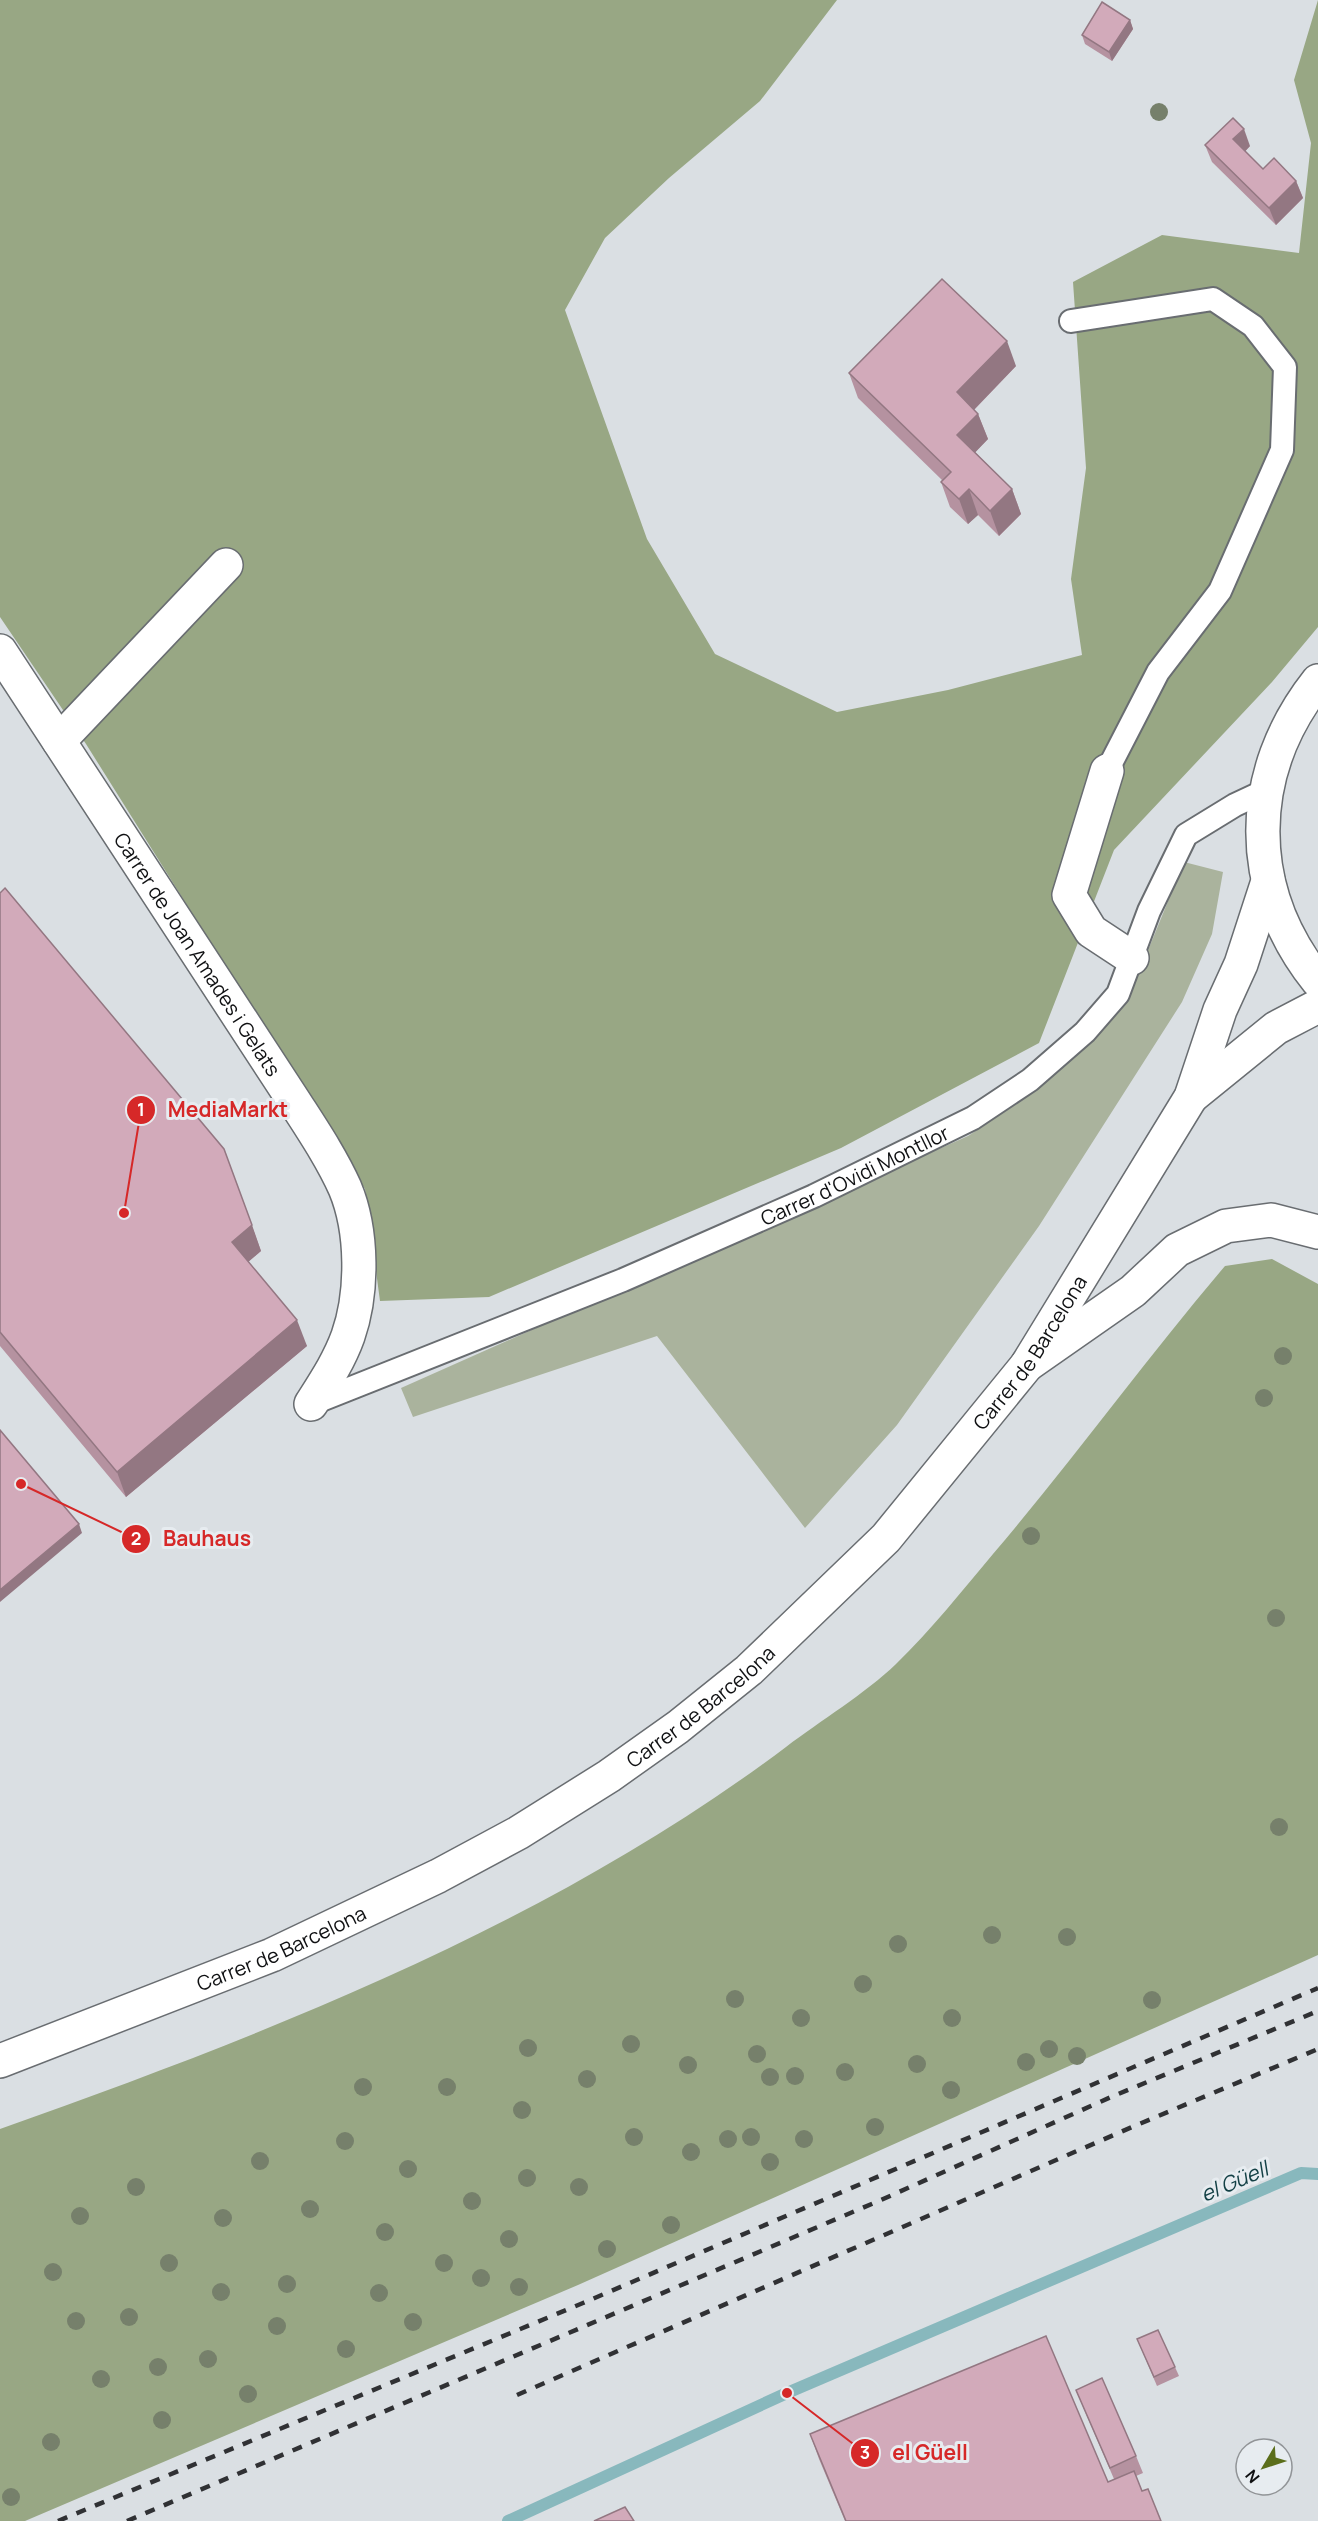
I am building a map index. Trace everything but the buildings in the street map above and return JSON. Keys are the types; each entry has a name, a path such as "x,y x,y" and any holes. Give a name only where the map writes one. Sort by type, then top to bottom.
{"main road":[{"path":"59,741 226,565"},
{"name":"Carrer de Joan Amades i Gelats","path":"0,651 325,1150 345,1190 358,1262 356,1299 345,1344 333,1369 311,1404"},
{"path":"1318,681 1295,713 1282,738 1266,790 1263,832 1268,881 1288,937 1318,981"},
{"path":"1107,771 1069,895 1091,931 1132,958"},
{"name":"Carrer de Barcelona","path":"0,2061 272,1955 438,1876 518,1833 609,1776 678,1727 749,1670 886,1538 1027,1365 1191,1096 1220,1010 1241,964 1268,881"},
{"name":"Carrer de Barcelona","path":"1191,1096 1276,1028 1318,1006"},
{"path":"1027,1365 1132,1291 1177,1250 1226,1226 1271,1220 1318,1232"}],"lane":[{"path":"1071,321 1213,298 1253,326 1285,367 1282,450 1225,580 1220,591 1158,672 1107,771"},
{"name":"Carrer d'Ovidi Montllor","path":"311,1404 623,1280 814,1196 973,1118 1030,1080 1084,1032 1118,994 1149,911 1186,835 1235,805 1266,790"}],"green space":[{"path":"0,0 837,0 760,101 669,178 605,238 565,310 647,539 715,654 837,712 948,690 1082,655 1071,579 1086,468 1073,282 1162,235 1299,253 1311,143 1294,80 1318,0 1318,627 1272,682 1114,850 1039,1043 841,1148 489,1297 380,1301 365,1189 86,744 0,617"},
{"path":"1184,862 1223,872 1212,934 1182,1002 1039,1226 897,1425 805,1528 657,1336 413,1417 401,1388 968,1136 1028,1096 1103,1027 1131,992"},
{"path":"1272,1259 1318,1284 1318,1955 578,2285 25,2521 0,2521 0,2129 206,2053 408,1968 506,1920 602,1868 696,1810 857,1696 896,1664 922,1638 1023,1518 1225,1266"}],"waterway":[{"name":"el Güell","path":"508,2521 787,2393 1301,2173 1318,2174"}],"railway":[{"path":"58,2521 583,2303 1318,1988"},
{"path":"127,2521 881,2200 1111,2097 1318,2011"},
{"path":"517,2395 1132,2127 1318,2049"}],"place":[{"name":"MediaMarkt","path":"124,1213"},
{"name":"Bauhaus","path":"21,1484"},
{"name":"el Güell","path":"787,2393"}]}
